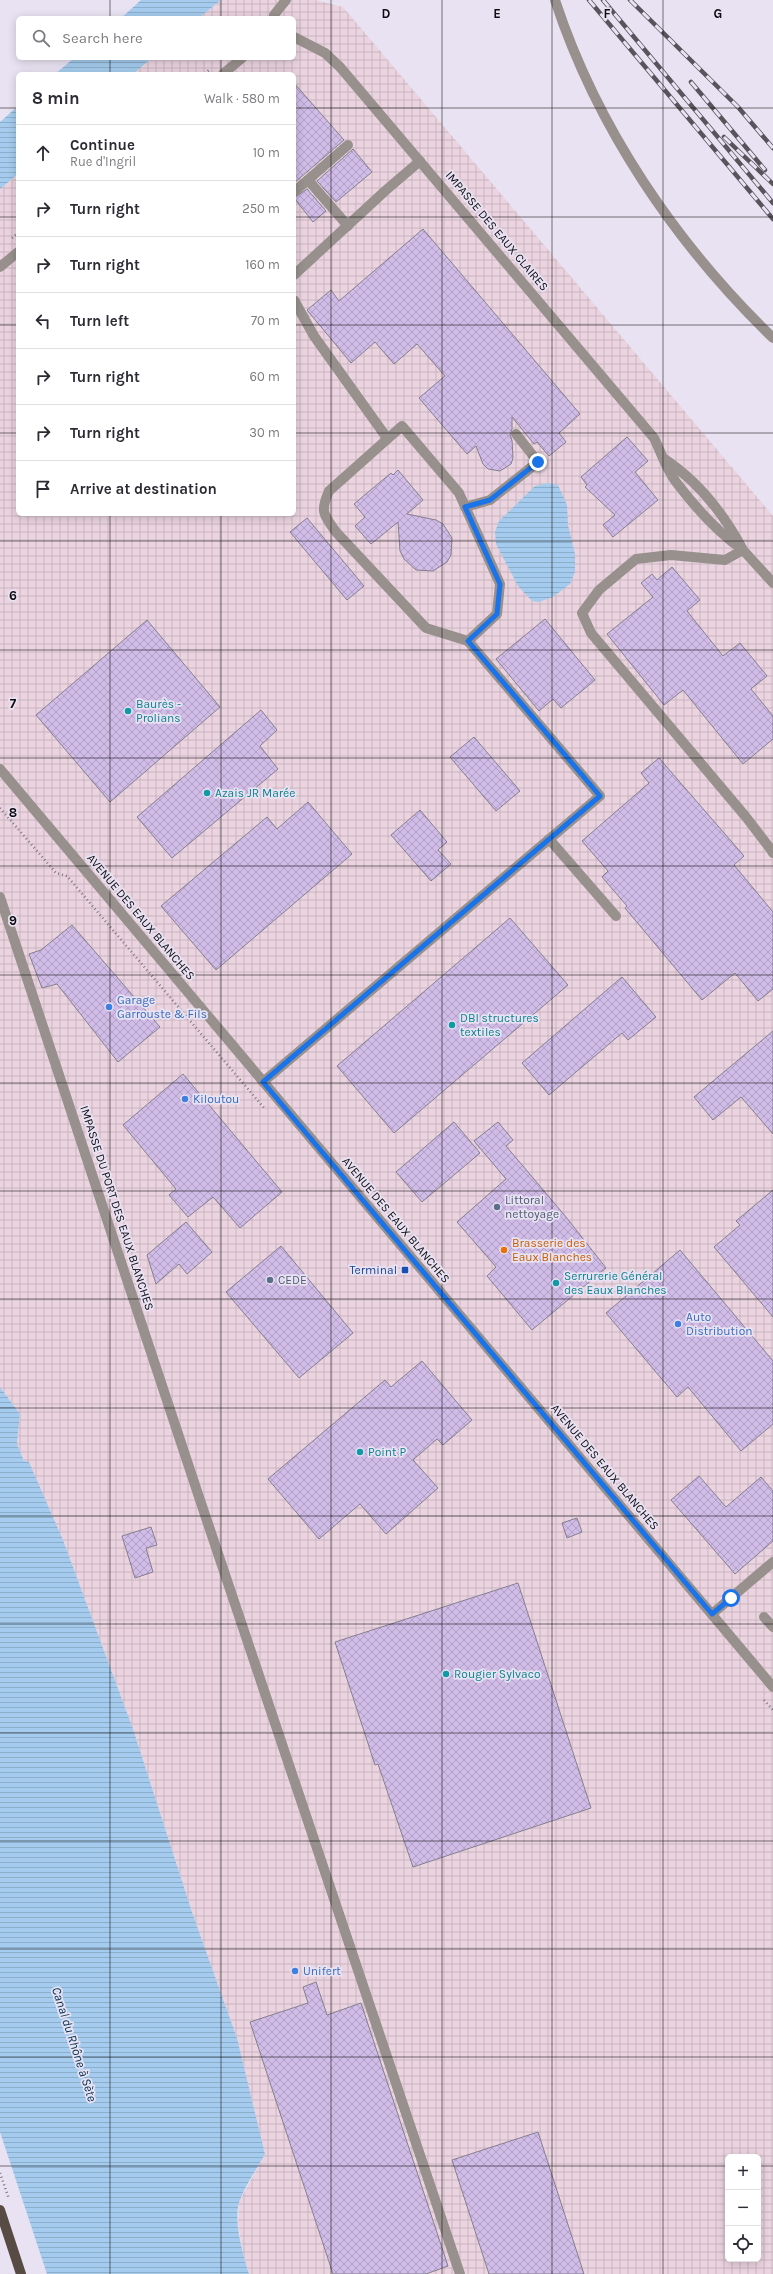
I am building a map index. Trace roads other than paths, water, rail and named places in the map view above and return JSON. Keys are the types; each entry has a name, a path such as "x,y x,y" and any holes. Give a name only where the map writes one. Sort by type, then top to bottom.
{"main road":[{"path":"0,2210 21,2274"}],"street":[{"path":"274,16 286,0"},
{"path":"555,0 568,38 608,124 673,225 742,308 773,338"},
{"name":"IMPASSE DES EAUX CLAIRES","path":"296,38 325,53 340,67 654,438 675,481 723,536 743,550 773,583"},
{"path":"225,72 240,60"},
{"path":"296,190 348,145"},
{"path":"296,274 385,191 420,161"},
{"path":"308,180 348,226"},
{"path":"0,267 16,254"},
{"path":"296,304 314,336 387,438"},
{"path":"263,1082 600,796 468,641 426,628 336,532 326,519 323,506 329,491 402,426 459,493 500,584 497,614 468,641"},
{"path":"465,507 490,500 538,462 516,434"},
{"path":"743,550 725,560 670,556 636,559 600,590 582,613 591,633 746,817 772,852"},
{"name":"AVENUE DES EAUX BLANCHES","path":"0,769 773,1687"},
{"path":"549,839 616,916"},
{"name":"IMPASSE DU PORT DES EAUX BLANCHES","path":"0,897 198,1494 460,2274"},
{"path":"712,1614 773,1562"},
{"path":"764,1617 773,1627"}],"water":[{"path":"141,0 221,0 201,16 123,16"},
{"path":"72,60 150,60 135,72 57,72"},
{"path":"16,108 16,176 0,189 0,122"},
{"path":"548,483 558,485 567,505 568,525 575,554 575,572 570,584 553,597 539,602 532,601 518,586 496,544 495,532 499,521 535,486"},
{"name":"Canal du Rhône à Sète","path":"0,1387 20,1414 17,1444 24,1461 29,1462 63,1540 133,1729 192,1912 237,2038 265,2154 245,2188 238,2208 238,2227 244,2258 249,2274 47,2274 0,2132"}],"railway":[{"path":"589,0 773,219"},
{"path":"603,0 773,203"},
{"path":"630,0 738,107 773,148"},
{"path":"691,82 765,170"},
{"path":"724,137 773,184"}],"place":[{"name":"Baurès - Prolians","path":"128,711"},
{"name":"Azais JR Marée","path":"207,793"},
{"name":"Garage Garrouste & Fils","path":"109,1007"},
{"name":"DBI structures textiles","path":"452,1025"},
{"name":"Kiloutou","path":"185,1099"},
{"name":"Littoral nettoyage","path":"497,1207"},
{"name":"Brasserie des Eaux Blanches","path":"504,1250"},
{"name":"Terminal","path":"405,1270"},
{"name":"CEDE","path":"270,1280"},
{"name":"Serrurerie Général des Eaux Blanches","path":"556,1283"},
{"name":"Auto Distribution","path":"678,1324"},
{"name":"Point P","path":"360,1452"},
{"name":"Rougier Sylvaco","path":"446,1674"},
{"name":"Unifert","path":"295,1971"}]}
